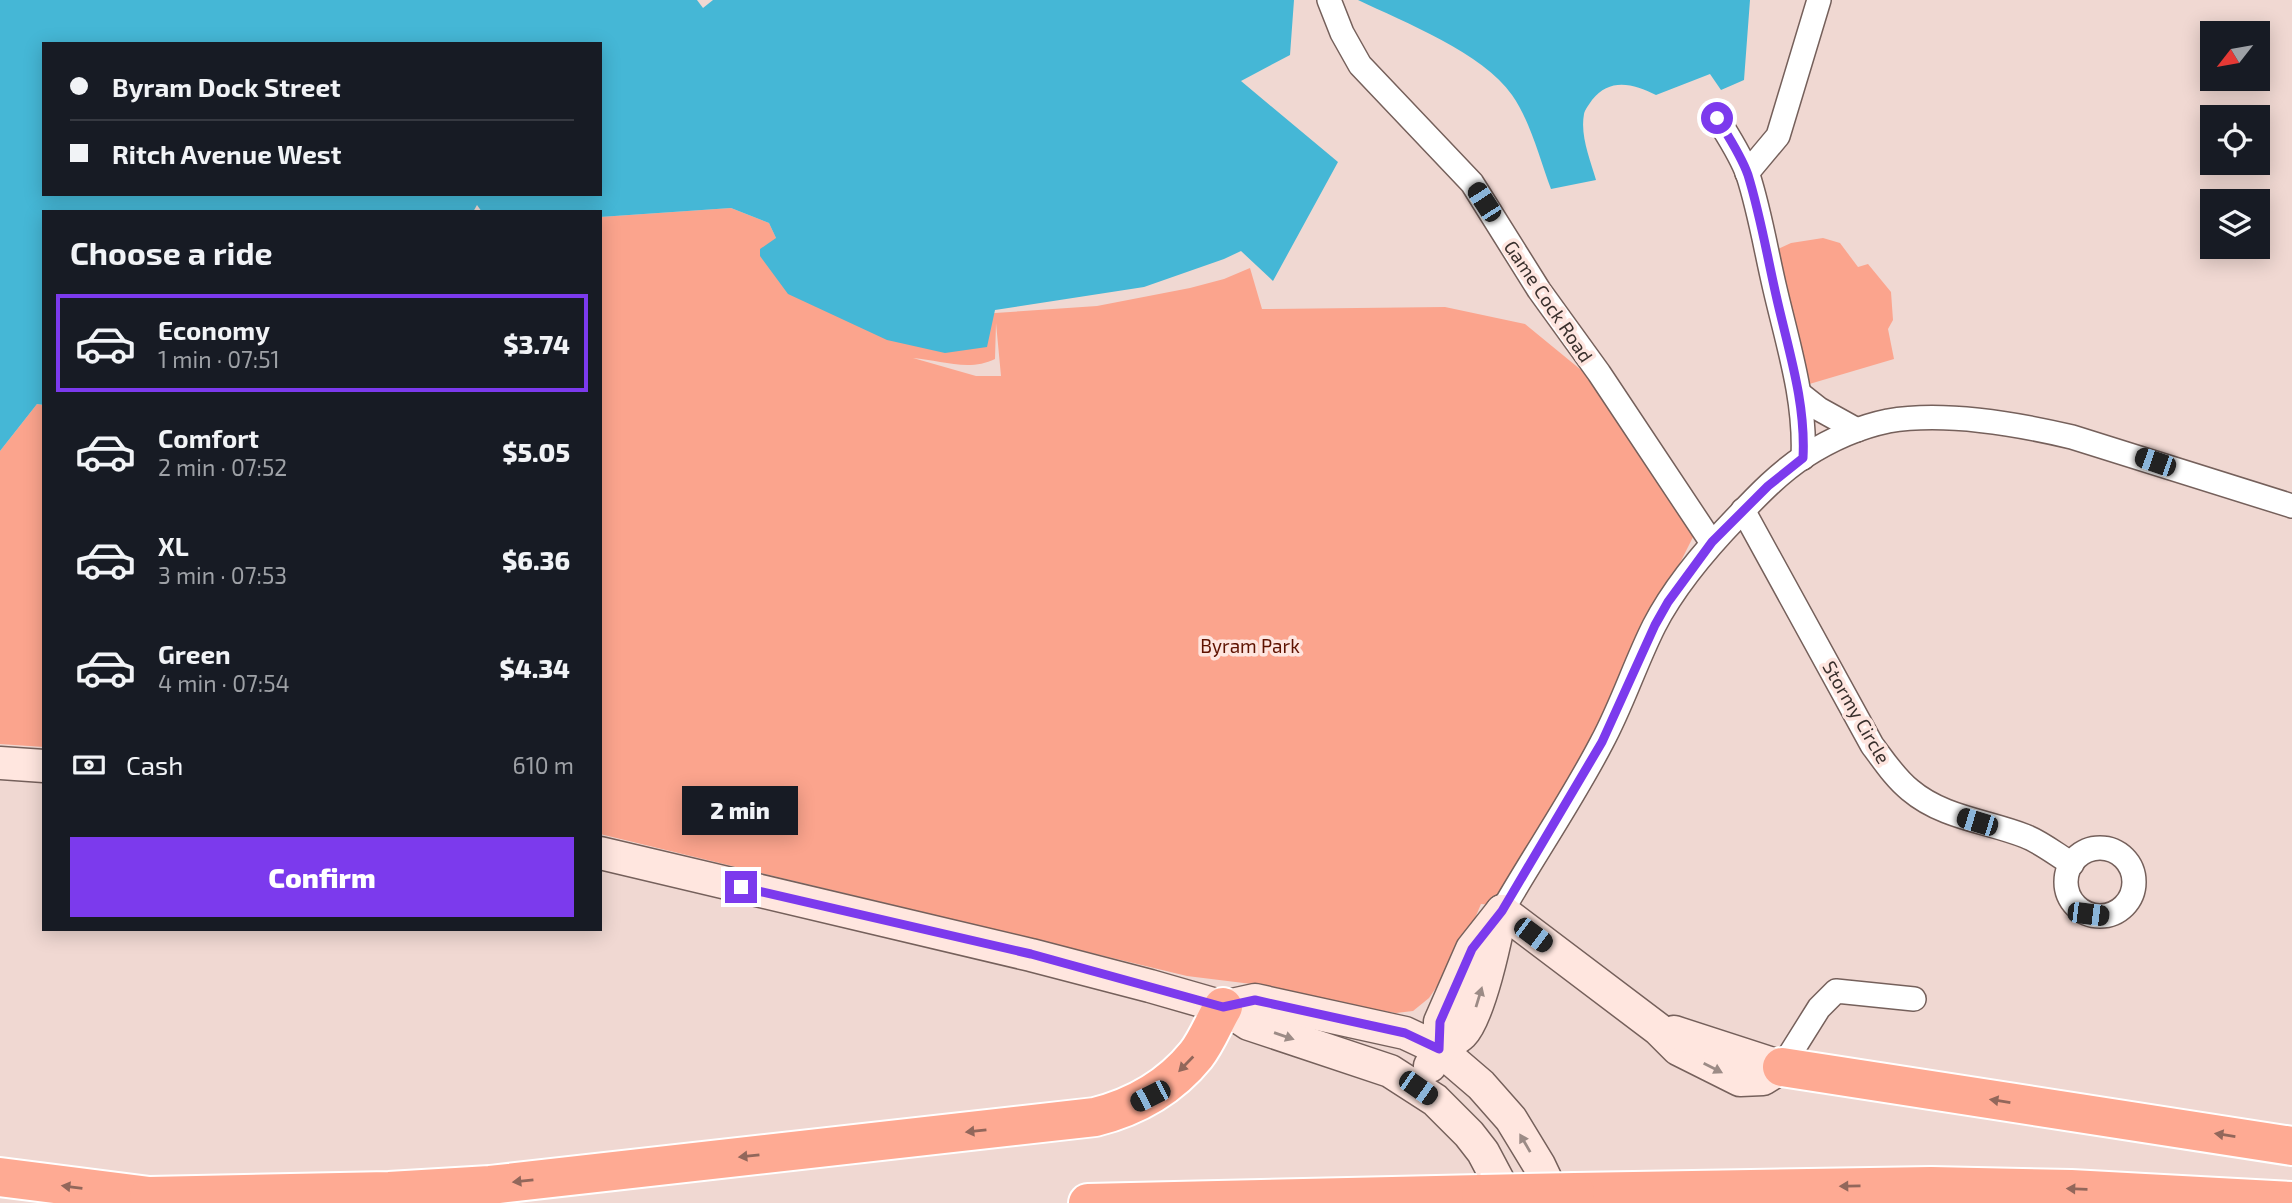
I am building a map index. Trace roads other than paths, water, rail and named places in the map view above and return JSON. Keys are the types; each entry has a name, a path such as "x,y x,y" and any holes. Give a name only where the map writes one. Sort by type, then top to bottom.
{"highway":[{"path":"149,1196 389,1191 491,1185 1095,1117 1131,1105 1150,1096 1167,1083 1197,1053 1223,1007"},
{"path":"1782,1067 2292,1146"},
{"path":"0,1177 213,1203"},
{"path":"1088,1203 1566,1198 1931,1186 2071,1189 2292,1201"}],"main road":[{"path":"0,763 42,766"},
{"path":"602,853 1031,954 1223,1007 1249,1024 1390,1071 1418,1088 1451,1114 1469,1134 1483,1152 1496,1199"},
{"path":"1418,1088 1439,1049 1463,1033 1473,1015 1492,956 1502,911 1658,1029 1715,1044 1782,1067"},
{"path":"1223,1007 1255,1000 1405,1033 1439,1049 1481,1085 1511,1119 1539,1165 1566,1198"}],"street":[{"name":"Game Cock Road","path":"1329,0 1342,33 1360,65 1472,183 1539,290 1599,373 1712,542"},
{"path":"1747,173 1778,136 1819,0"},
{"path":"1717,118 1747,173 1800,394 1803,458"},
{"path":"1800,394 1819,409 1857,430"},
{"path":"1502,911 1602,742 1655,625 1687,574 1712,542 1768,486 1825,444 1857,430 1889,421 1929,417 2043,430 2135,455 2292,506"},
{"name":"Stormy Circle","path":"1743,510 1872,745 1895,775 1911,791 1932,805 1952,814 2027,837 2072,864"},
{"path":"1782,1067 1819,1008 1836,991 1914,999"}],"water":[{"path":"0,0 697,0 703,8 713,0 1294,0 1290,55 1241,81 1338,162 1273,281 1241,251 1144,287 995,310 987,347 945,353 887,340 788,294 760,256 760,249 776,238 769,223 731,208 602,217 602,210 481,210 477,205 474,210 42,210 42,405 37,404 0,451"},
{"path":"1358,0 1750,0 1744,80 1721,90 1710,74 1656,95 1631,86 1614,85 1606,88 1592,100 1586,109 1583,122 1584,139 1596,180 1551,189 1524,116 1512,95 1499,80 1463,52"}],"park label":[{"name":"Byram Park","path":"1250,645"}]}
